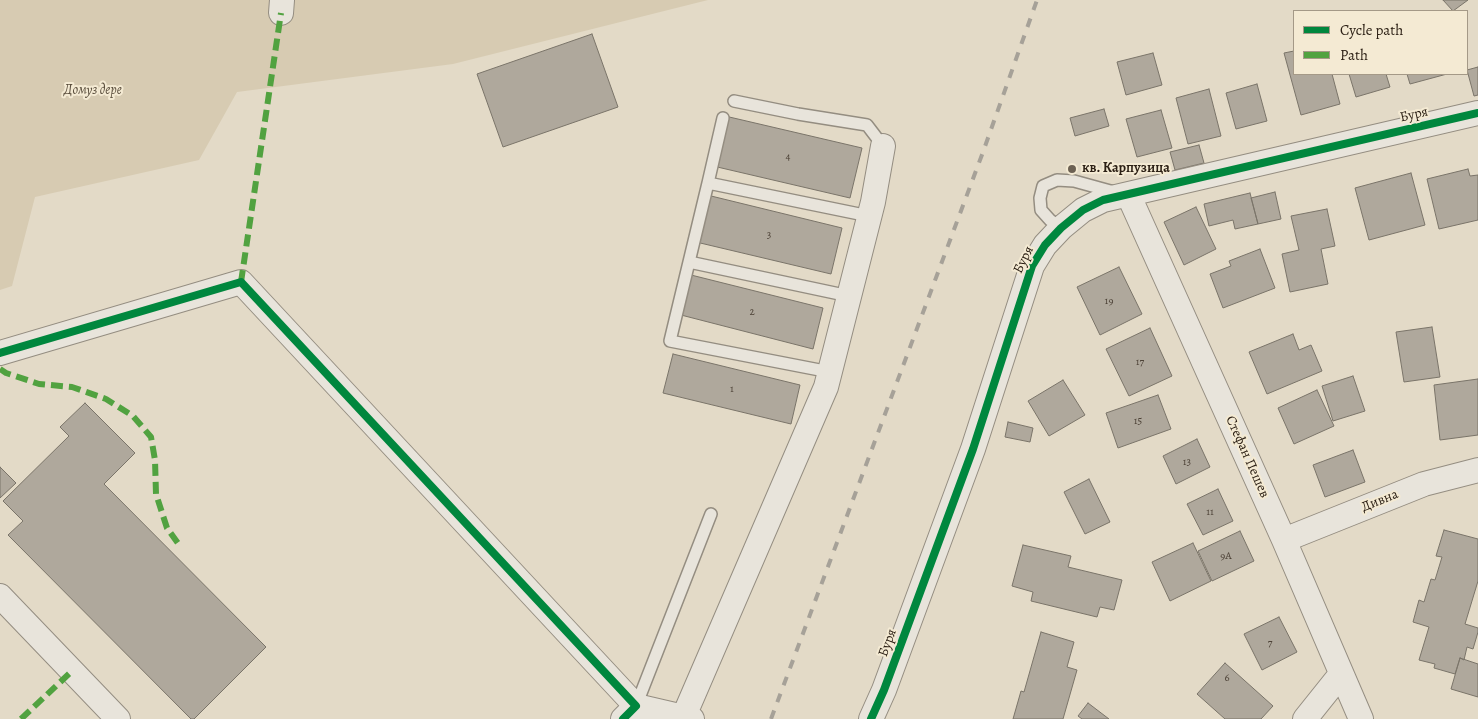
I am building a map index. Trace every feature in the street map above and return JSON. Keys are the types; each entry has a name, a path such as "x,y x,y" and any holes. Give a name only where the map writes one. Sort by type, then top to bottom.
{"street":[{"name":"Буря","path":"871,719 884,690 973,449 1032,266 1045,245 1061,228 1083,210 1103,200 1128,196 1478,113"},
{"path":"0,353 241,282 629,713 688,717 826,387 869,216 883,146"},
{"name":"Стефан Пешев","path":"1128,196 1284,540 1361,719"},
{"name":"Дивна","path":"1284,540 1424,484 1478,470"},
{"path":"0,596 118,719"},
{"path":"1305,719 1341,674"}],"lane":[{"path":"734,100 867,125 883,146"},
{"path":"723,118 670,341 830,372"},
{"name":"Буря","path":"1061,228 1041,210 1040,198 1043,186 1057,180 1074,181 1128,196"},
{"path":"708,183 869,216"},
{"path":"689,262 849,296"},
{"path":"629,713 711,514"}],"green space":[{"name":"Домуз дере","path":"0,0 708,0 453,64 237,92 199,160 35,197 12,286 0,290"}],"building":[{"path":"1443,0 1468,0 1454,10 1452,10"},
{"path":"592,34 618,107 503,147 477,74"},
{"path":"1293,51 1293,75 1332,75 1340,104 1301,115 1284,53"},
{"path":"1153,53 1162,85 1126,95 1117,62"},
{"path":"1478,67 1478,95 1474,96 1468,70"},
{"path":"1349,75 1386,75 1390,87 1356,97"},
{"path":"1407,75 1443,75 1410,84"},
{"path":"1257,84 1267,121 1236,129 1226,93"},
{"path":"1209,89 1221,136 1188,144 1176,98"},
{"path":"1104,109 1109,126 1075,136 1070,118"},
{"path":"1161,110 1172,148 1137,157 1126,119"},
{"path":"725,116 862,148 850,198 713,166"},
{"path":"1199,145 1204,163 1175,170 1170,152"},
{"path":"1468,169 1470,176 1478,175 1478,220 1439,229 1427,179"},
{"path":"1411,173 1425,225 1369,240 1355,188"},
{"path":"1275,192 1281,219 1258,224 1251,198"},
{"path":"1250,193 1258,224 1235,229 1233,220 1209,226 1204,204"},
{"path":"707,195 842,228 831,274 696,242"},
{"path":"1196,207 1216,249 1184,265 1164,222"},
{"path":"1327,209 1335,246 1321,249 1328,284 1290,292 1282,254 1299,250 1291,216"},
{"path":"1260,249 1275,288 1223,308 1210,274 1231,266 1229,261"},
{"path":"1119,267 1142,314 1100,335 1077,287"},
{"path":"691,275 823,308 813,349 681,315"},
{"path":"1432,327 1440,377 1404,382 1396,332"},
{"path":"1150,328 1172,376 1129,396 1106,349"},
{"path":"1293,334 1299,350 1311,345 1322,371 1267,394 1249,352"},
{"path":"673,354 800,385 791,424 663,393"},
{"path":"1353,376 1365,411 1333,421 1322,386"},
{"path":"1478,379 1478,435 1440,440 1434,385"},
{"path":"1063,380 1085,415 1049,436 1028,401"},
{"path":"1317,390 1334,426 1294,444 1278,408"},
{"path":"1158,395 1171,429 1118,448 1106,413"},
{"path":"85,403 135,453 104,484 266,647 194,719 191,719 8,535 23,521 3,501 69,436 60,427"},
{"path":"1008,422 1033,428 1030,442 1005,437"},
{"path":"1197,439 1210,467 1176,484 1163,456"},
{"path":"1353,450 1365,482 1325,497 1313,465"},
{"path":"0,467 16,483 0,498"},
{"path":"1089,479 1110,522 1085,534 1064,492"},
{"path":"1218,489 1233,521 1203,535 1187,504"},
{"path":"1444,530 1478,539 1478,581 1465,624 1478,628 1478,632 1473,649 1467,647 1464,660 1460,658 1455,674 1434,668 1435,664 1419,660 1429,627 1413,622 1419,600 1424,602 1431,579 1435,580 1442,557 1436,556"},
{"path":"1240,531 1254,561 1212,581 1198,551"},
{"path":"1193,543 1211,581 1170,601 1152,562"},
{"path":"1023,545 1071,556 1068,567 1122,580 1114,610 1100,607 1097,617 1031,601 1033,592 1012,586"},
{"path":"1279,617 1297,652 1262,670 1244,634"},
{"path":"1041,632 1074,642 1067,667 1077,670 1063,719 1013,719 1021,691 1024,692"},
{"path":"1460,658 1478,664 1478,697 1451,689"},
{"path":"1225,663 1273,706 1261,719 1225,719 1197,694"},
{"path":"1088,703 1109,719 1082,719 1078,716"}],"railway":[{"path":"771,719 983,152 1037,0"}],"marked path":[{"path":"241,282 281,13"},
{"path":"0,369 6,373 39,384 72,387 106,399 133,416 151,437 155,460 156,494 167,528 180,546"},
{"path":"21,719 72,671"}],"cycle path":[{"path":"871,719 884,690 973,449 1032,266 1045,245 1061,228 1083,210 1103,200 1478,113"},
{"path":"0,353 241,282 636,706 623,719"}],"place":[{"name":"кв. Карпузица","path":"1072,169"}]}
